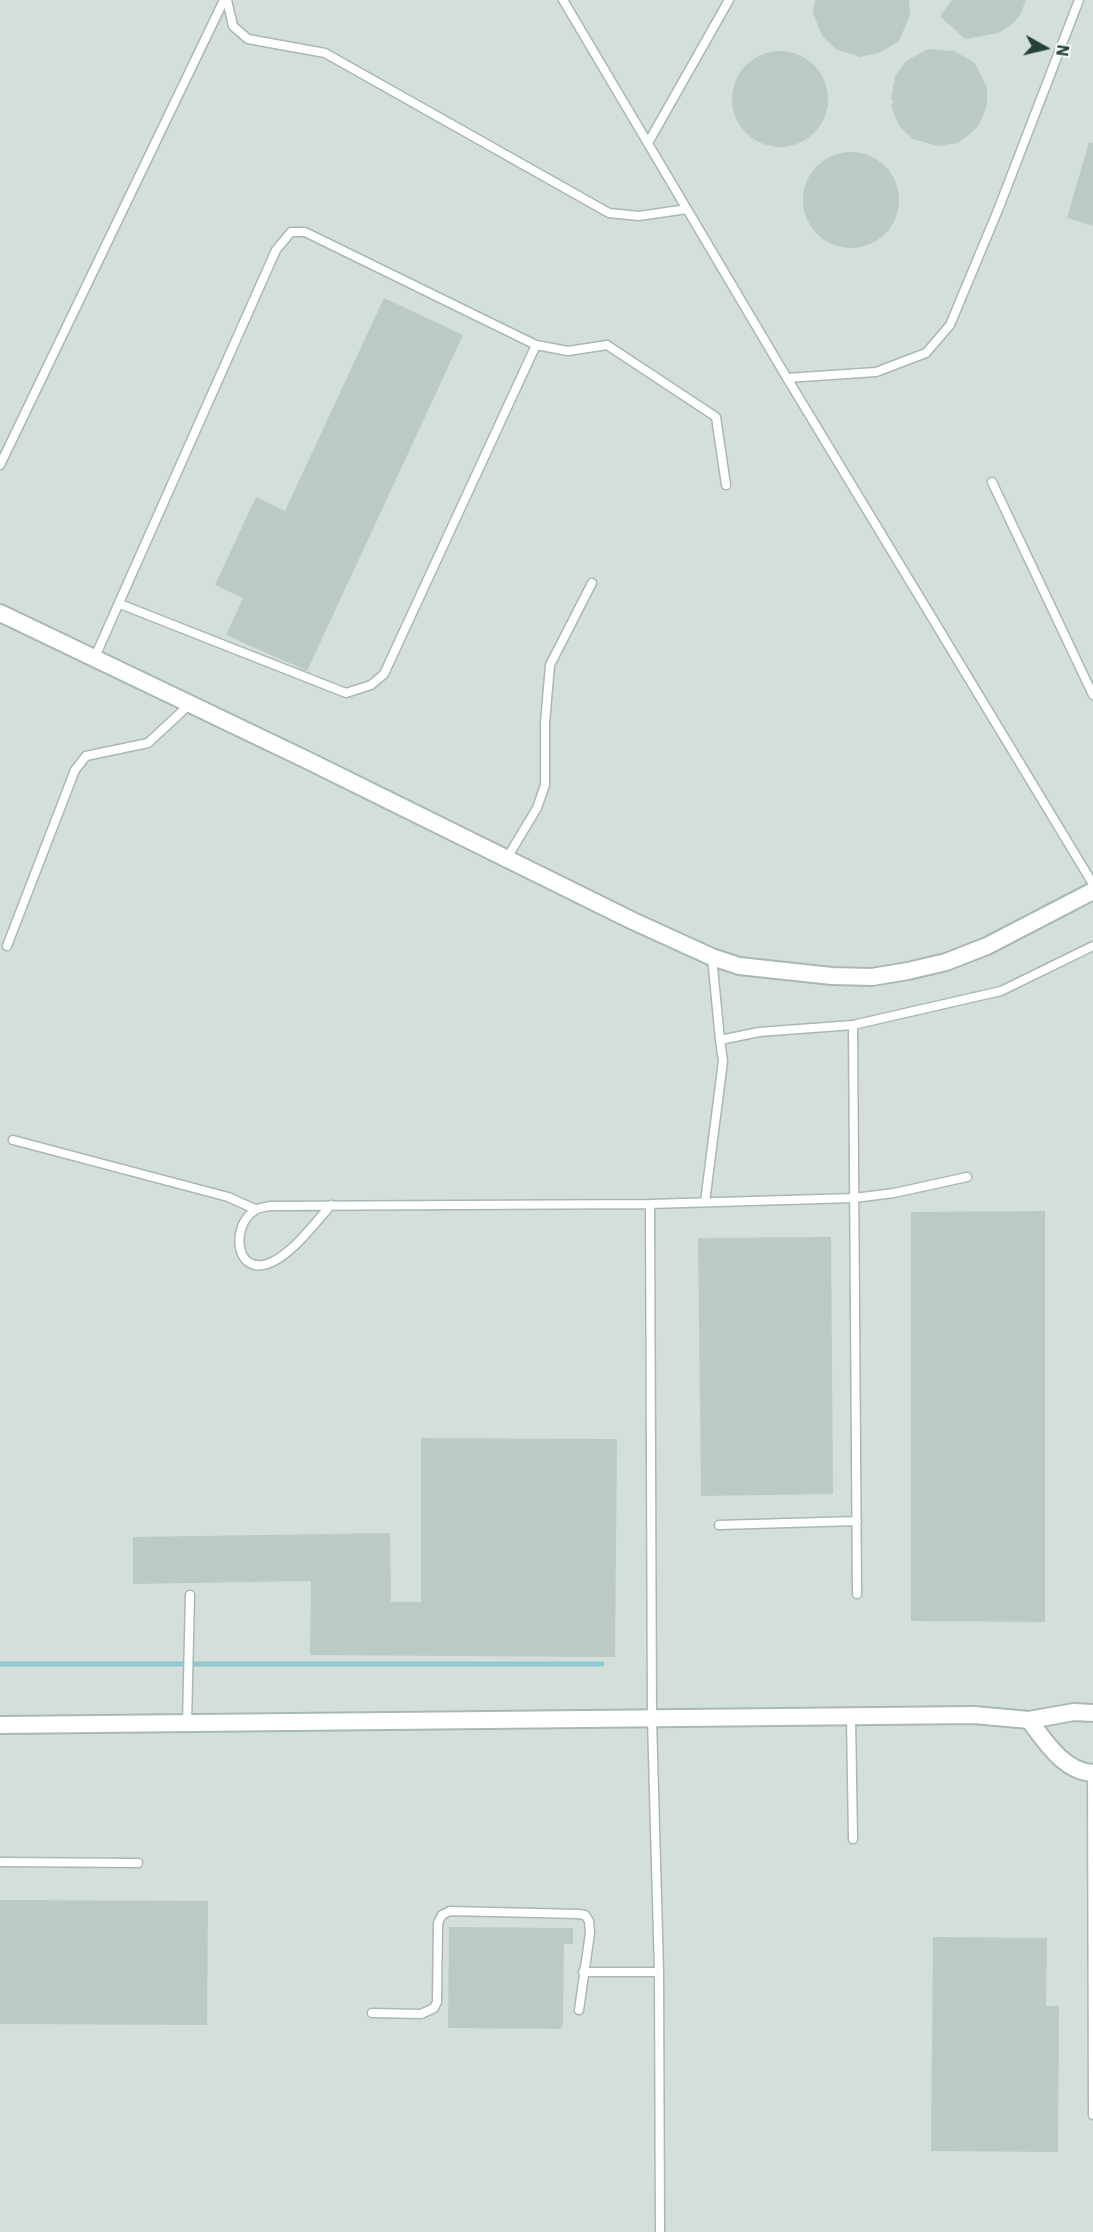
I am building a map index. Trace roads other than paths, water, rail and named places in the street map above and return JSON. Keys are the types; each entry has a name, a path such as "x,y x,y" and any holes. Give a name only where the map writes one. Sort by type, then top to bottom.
{"street":[{"path":"0,613 633,921 712,957 739,966 832,976 872,977 908,971 946,962 987,946 1093,891"},
{"path":"0,1725 974,1715 1029,1720 1074,1712 1093,1713"},
{"path":"1029,1720 1047,1745 1069,1765 1080,1772 1093,1773"}],"lane":[{"path":"225,0 233,26 248,39 325,53 609,213 639,216 687,209"},
{"path":"0,465 225,0"},
{"path":"563,0 787,378 1093,884"},
{"path":"648,144 729,0"},
{"path":"787,378 876,372 926,353 950,325 998,210 1079,0"},
{"path":"94,659 276,250 291,232 305,232 536,345 568,351 607,345 716,417 726,485"},
{"path":"120,604 346,693 371,685 384,674 536,345"},
{"path":"992,482 1093,695"},
{"path":"507,858 537,808 544,785 545,723 550,665 592,583"},
{"path":"7,946 75,770 86,756 148,743 190,704"},
{"path":"720,1040 759,1032 853,1025 1001,991 1093,946"},
{"path":"705,1202 723,1061 712,957"},
{"path":"853,1025 857,1594"},
{"path":"13,1140 228,1197 255,1209"},
{"path":"331,1205 293,1246 273,1261 259,1266 249,1262 242,1255 238,1244 243,1220 255,1209 271,1206 331,1205 650,1204 854,1198 894,1193 967,1177"},
{"path":"650,1204 652,1719 659,1972 660,2232"},
{"path":"719,1525 857,1521"},
{"path":"187,1723 189,1595"},
{"path":"851,1717 853,1839"},
{"path":"1093,1773 1093,2115"},
{"path":"0,1862 138,1863"},
{"path":"372,2013 421,2014 434,2008 437,2002 438,1923 442,1915 450,1911 585,1915 589,1921 590,1933 579,2010"},
{"path":"583,1972 659,1972"}],"waterway":[{"path":"0,1664 602,1664"}]}
